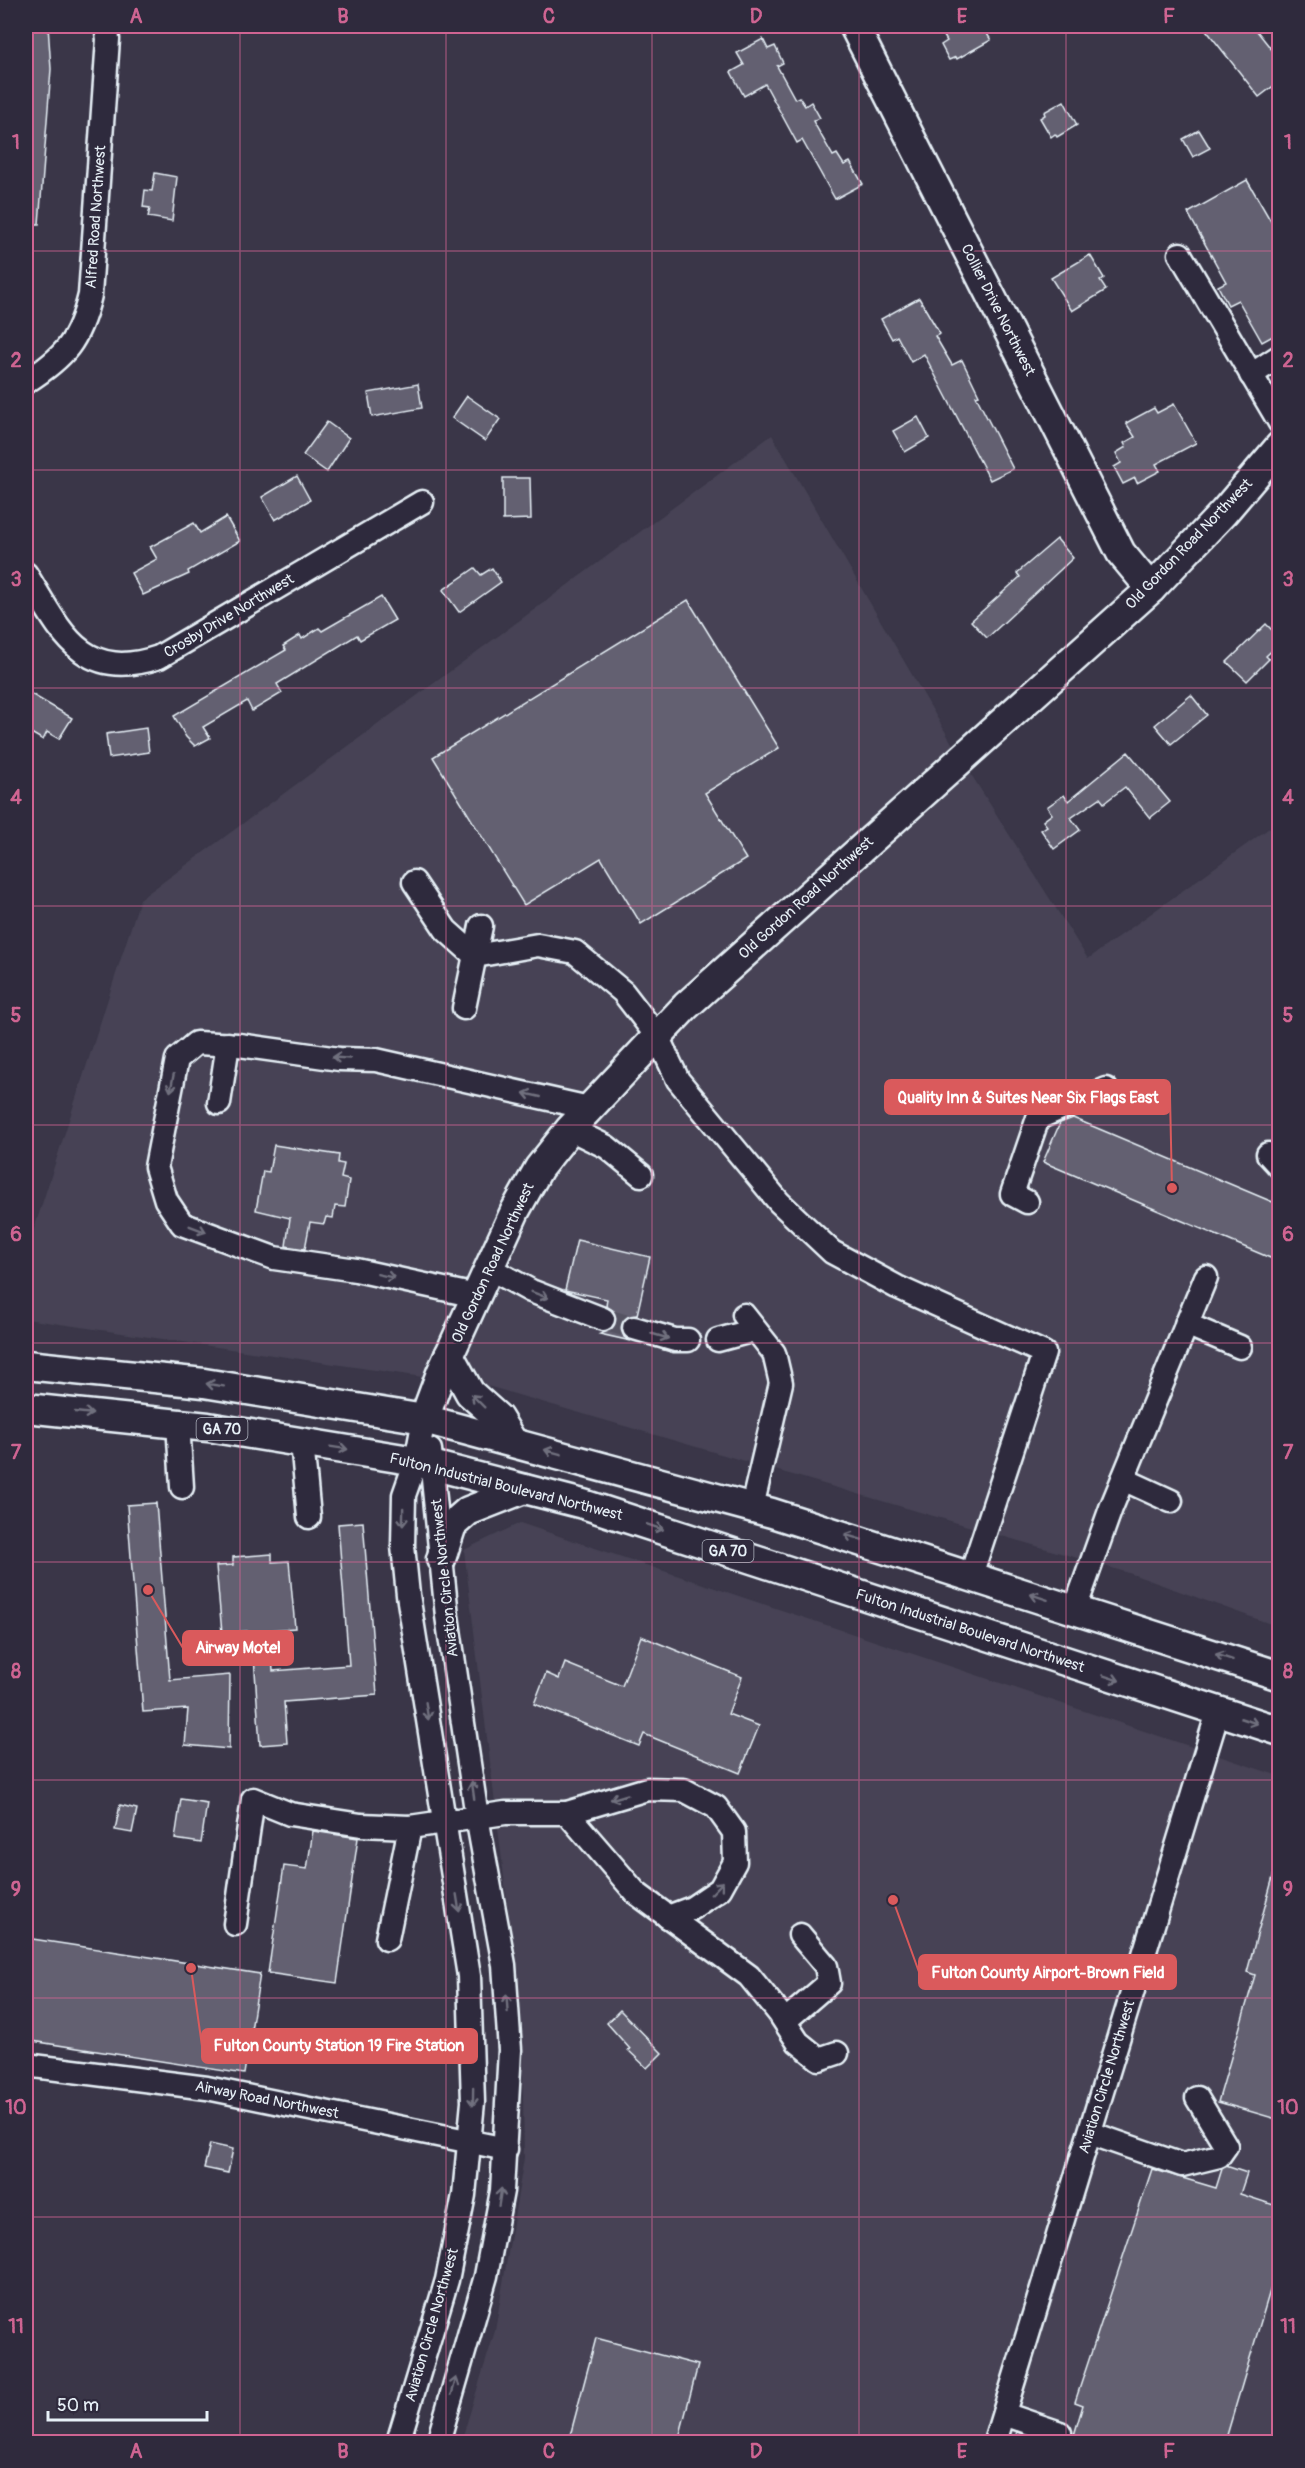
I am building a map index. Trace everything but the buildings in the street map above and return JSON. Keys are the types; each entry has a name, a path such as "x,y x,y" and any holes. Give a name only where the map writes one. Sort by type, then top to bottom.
{"main road":[{"name":"Collier Drive Northwest","path":"854,26 1121,553 1151,589"},
{"name":"Old Gordon Road Northwest","path":"424,1419 449,1356 515,1211 539,1168 570,1129 694,998 1151,589 1224,512 1280,446"},
{"path":"449,1356 470,1393 498,1418 513,1441"},
{"path":"26,1365 204,1383 424,1419 513,1441 752,1507 1279,1672"},
{"name":"Fulton Industrial Boulevard Northwest","path":"26,1408 178,1423 424,1463 594,1507 1280,1731"},
{"path":"441,1559 452,1525 468,1511 524,1489"}],"street":[{"name":"Alfred Road Northwest","path":"26,382 55,363 71,346 83,325 90,295 108,39 106,26"},
{"path":"1180,254 1280,423"},
{"path":"1251,375 1280,357"},
{"name":"Crosby Drive Northwest","path":"26,573 62,633 82,653 107,664 136,665 159,657 422,501"},
{"path":"414,882 446,930 475,956"},
{"path":"464,1008 481,926"},
{"path":"475,956 538,945 575,952 623,992 657,1036 678,1080 779,1202 832,1252 897,1287 1044,1353 971,1575"},
{"path":"476,1296 356,1270 274,1258 182,1224 166,1200 156,1167 177,1059 196,1043 228,1044 339,1059 376,1060 589,1108"},
{"path":"219,1103 228,1044"},
{"path":"1027,1202 1012,1194 1038,1118 1106,1089"},
{"path":"570,1129 607,1147 641,1175"},
{"path":"489,1268 531,1292 603,1319"},
{"path":"1075,1609 1123,1479 1206,1276"},
{"path":"718,1340 749,1322 774,1353 781,1383 752,1507"},
{"path":"1186,1324 1240,1347"},
{"path":"634,1328 675,1340 688,1340"},
{"name":"Aviation Circle Northwest","path":"424,1419 424,1463 441,1559 447,1616 477,1817 504,1965 510,2050 502,2191 486,2276 438,2442"},
{"path":"178,1423 182,1487"},
{"path":"302,1442 309,1517"},
{"name":"Aviation Circle Northwest","path":"398,2442 447,2280 464,2195 471,2143 472,2046 469,1976 408,1595 403,1545 404,1495 424,1463"},
{"path":"1123,1479 1172,1501"},
{"name":"Aviation Circle Northwest","path":"995,2442 1218,1712"},
{"path":"236,1924 253,1799 290,1814 361,1825 410,1827 505,1813 567,1813 647,1789 684,1790 716,1807 734,1832 735,1862 720,1889 692,1908 668,1917"},
{"path":"567,1813 636,1893 749,1976 798,2042 819,2059 837,2053"},
{"path":"387,1939 410,1827"},
{"path":"784,2021 829,1983 826,1966 800,1935"},
{"name":"Airway Road Northwest","path":"26,2065 207,2088 506,2149"},
{"path":"1090,2133 1182,2165 1219,2156 1226,2146 1197,2098"},
{"path":"1004,2414 1060,2433"}],"shaded area":[{"path":"772,435 960,757 1088,959 1279,821 1279,1627 1129,1573 491,1387 26,1319 26,1254 140,899"},
{"path":"520,1523 1279,1776 1279,2442 461,2442 495,2331 524,2158 522,2024 464,1550"}],"tunnel":[{"path":"603,1319 634,1328"}],"place":[{"name":"Quality Inn & Suites Near Six Flags East","path":"1172,1188"},
{"name":"Airway Motel","path":"148,1590"},
{"name":"Fulton County Airport-Brown Field","path":"893,1900"},
{"name":"Fulton County Station 19 Fire Station","path":"191,1968"}]}
